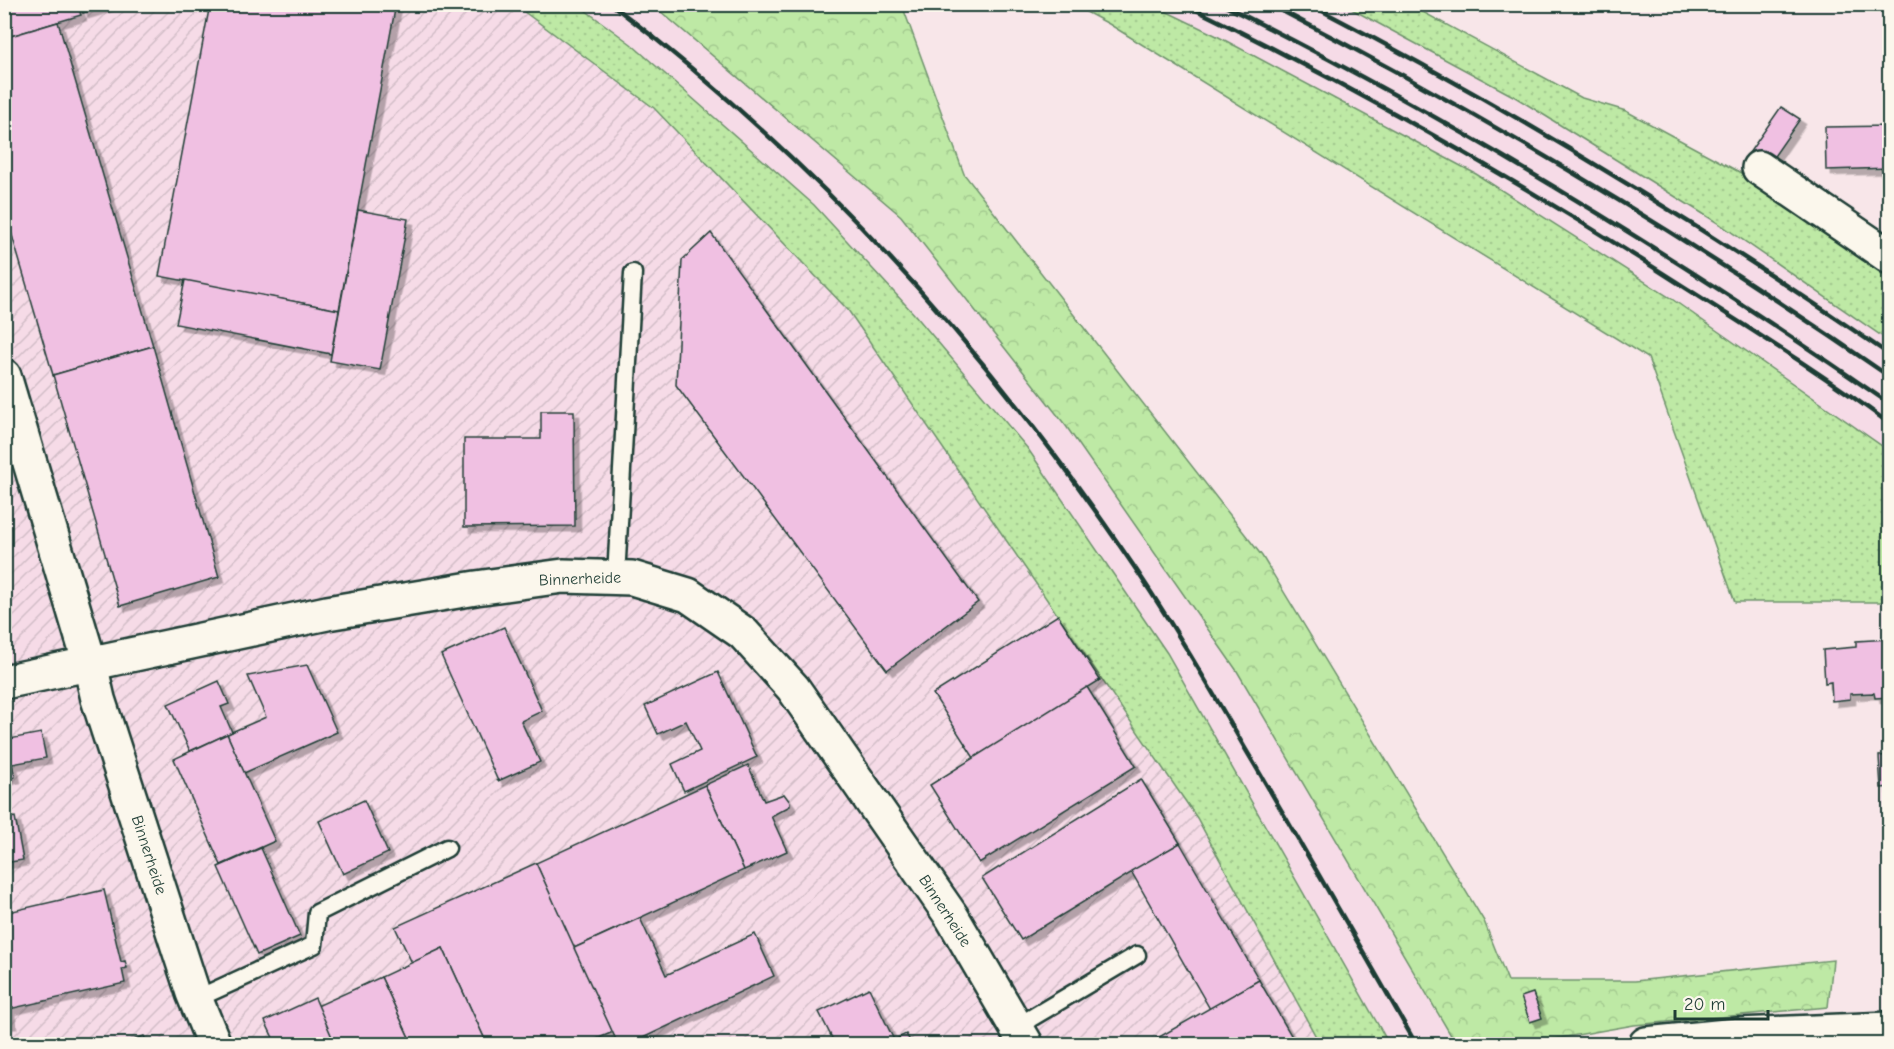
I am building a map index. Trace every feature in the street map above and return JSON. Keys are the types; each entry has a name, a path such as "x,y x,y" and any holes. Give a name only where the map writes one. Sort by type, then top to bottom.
{"street":[{"path":"1759,168 1890,256"},
{"name":"Binnerheide","path":"4,376 90,664 98,699 196,999 214,1044"},
{"name":"Binnerheide","path":"4,682 327,613 564,576 632,578 688,595 743,633 792,688 952,917 1021,1036"},
{"path":"1646,1044 1737,1035 1890,1029"}],"lane":[{"path":"616,577 633,273"},
{"path":"196,999 314,945 317,913 447,848"},
{"path":"1021,1036 1137,955"}],"shaded area":[{"path":"5,4 515,5 654,108 848,310 1197,818 1320,1044 5,1044"},
{"path":"578,5 653,5 901,216 1066,426 1237,671 1456,1044 1389,1044 1167,653 1028,449 915,315 814,205"},
{"path":"1153,5 1344,5 1515,97 1721,225 1889,341 1889,451 1669,297 1476,174 1215,35"}],"green space":[{"path":"515,5 578,5 631,44 814,205 915,315 1028,449 1167,653 1389,1044 1320,1044 1197,818 848,310 654,108"},
{"path":"653,5 902,5 964,174 1262,556 1484,921 1508,981 1635,981 1833,960 1828,1007 1634,1025 1526,1044 1456,1044 1237,671 1066,426 901,216"},
{"path":"1073,5 1153,5 1215,35 1476,174 1669,297 1889,451 1889,602 1735,602 1648,358 1109,24"},
{"path":"1344,5 1410,5 1582,98 1626,111 1741,173 1889,276 1889,341 1721,225 1515,97"}],"building":[{"path":"4,4 77,4 81,15 4,38"},
{"path":"80,4 110,4 110,5 83,13"},
{"path":"210,4 396,4 339,310 159,276"},
{"path":"58,22 153,346 53,375 4,208 4,38"},
{"path":"1781,107 1800,119 1768,165 1749,153"},
{"path":"1890,126 1890,168 1826,170 1825,127"},
{"path":"358,210 408,219 380,370 330,361"},
{"path":"711,233 978,602 887,670 676,385 682,260"},
{"path":"185,280 339,310 331,354 176,324"},
{"path":"153,346 219,577 120,606 53,375"},
{"path":"541,411 574,411 575,526 464,527 464,439 541,439"},
{"path":"1058,615 1100,680 974,758 933,694"},
{"path":"504,627 542,711 521,721 540,762 498,781 441,655"},
{"path":"1890,639 1890,697 1875,698 1874,693 1850,694 1850,699 1832,701 1831,682 1825,683 1823,650 1856,647 1856,641"},
{"path":"307,665 337,732 244,773 227,734 266,717 248,676"},
{"path":"718,672 757,757 684,791 672,764 700,751 686,721 658,734 645,706"},
{"path":"219,681 229,704 221,707 232,732 190,751 168,704"},
{"path":"1087,687 1136,766 979,863 930,785"},
{"path":"41,733 46,758 12,764 15,777 4,780 4,740"},
{"path":"227,734 275,841 221,865 174,759"},
{"path":"1890,755 1890,787 1881,788 1879,756"},
{"path":"748,765 764,801 784,794 790,806 771,816 787,851 744,870 705,785"},
{"path":"1141,779 1180,843 1021,940 982,878"},
{"path":"705,785 744,870 574,948 536,863"},
{"path":"364,800 388,853 343,874 319,821"},
{"path":"15,817 23,860 4,863 4,819"},
{"path":"1180,843 1259,980 1210,1009 1131,871"},
{"path":"261,848 300,936 257,955 218,867"},
{"path":"536,863 613,1032 585,1044 487,1044 443,948 412,963 395,927"},
{"path":"104,890 121,962 125,961 127,968 122,969 125,983 9,1009 11,1023 4,1024 4,913"},
{"path":"640,918 666,975 755,934 774,976 630,1044 618,1044 574,948"},
{"path":"443,948 487,1044 412,1044 381,977"},
{"path":"381,977 412,1044 335,1044 317,1006"},
{"path":"1259,980 1295,1042 1292,1044 1147,1044"},
{"path":"869,988 894,1040 906,1034 912,1044 835,1044 819,1012"},
{"path":"1533,993 1542,1018 1530,1022 1521,997"},
{"path":"315,998 335,1044 276,1044 265,1021"},
{"path":"144,1036 148,1044 123,1044"}],"railway":[{"path":"611,4 684,62 755,124 822,188 887,255 1009,396 1066,470 1170,621 1416,1044"},
{"path":"1184,4 1313,69 1502,175 1625,249 1763,337 1890,424"},
{"path":"1221,4 1394,94 1563,192 1728,295 1890,404"},
{"path":"1269,4 1429,90 1586,180 1739,276 1890,377"},
{"path":"1309,4 1458,85 1605,170 1749,260 1890,355"}]}
